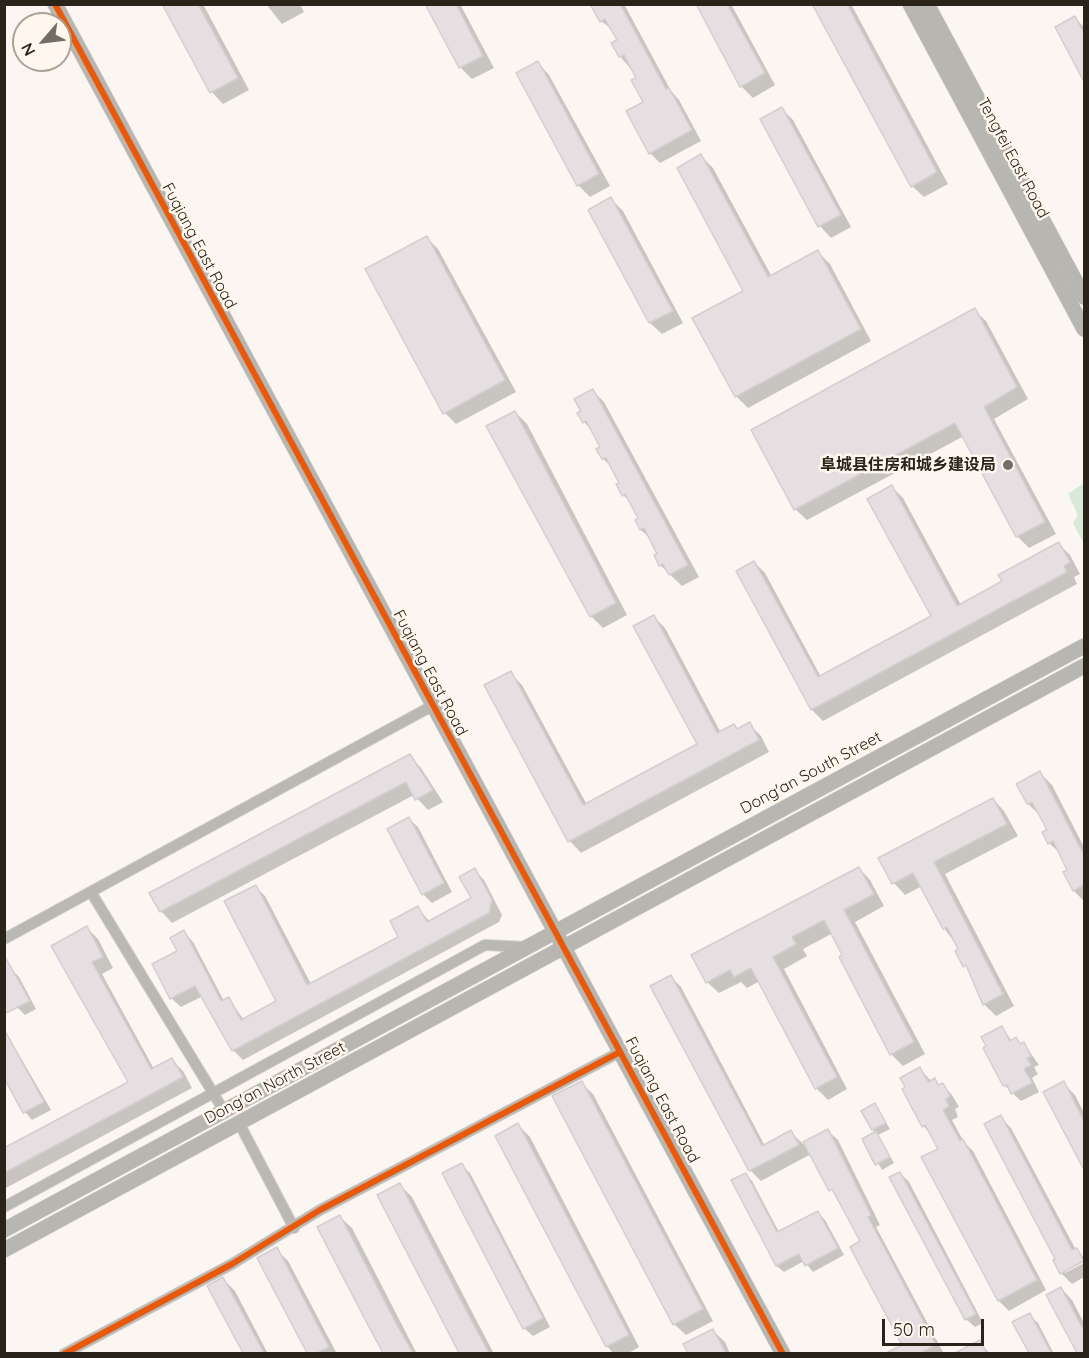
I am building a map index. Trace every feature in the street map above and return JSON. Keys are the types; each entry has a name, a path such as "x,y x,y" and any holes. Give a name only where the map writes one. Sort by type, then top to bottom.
{"main road":[{"name":"Fuqiang East Road","path":"55,4 783,1353"},
{"name":"Tengfei East Road","path":"910,4 1084,329"},
{"name":"Tengfei East Road","path":"927,4 1084,297"},
{"name":"Dong'an South Street","path":"555,932 1084,646"},
{"path":"563,947 1084,666"},
{"name":"Dong'an North Street","path":"4,1230 555,932"},
{"name":"Dong'an North Street","path":"4,1250 563,947"}],"street":[{"path":"4,939 432,706"},
{"path":"91,892 224,1111"},
{"path":"4,1207 485,945 526,947"},
{"path":"64,1353 232,1264 320,1210 620,1052"},
{"path":"239,1123 294,1227"}],"green space":[{"path":"1084,483 1084,544 1073,523 1078,515 1068,494"}],"building":[{"path":"162,4 198,4 238,78 210,93"},
{"path":"425,4 456,4 483,56 459,68"},
{"path":"590,4 620,4 666,89 669,88 692,130 649,154 626,111 643,102 631,80 636,78 624,55 619,57 611,43 617,40 605,19 600,22"},
{"path":"696,4 727,4 765,73 740,87"},
{"path":"812,4 847,4 937,172 911,187"},
{"path":"1075,16 1084,33 1084,82 1055,27"},
{"path":"538,61 599,174 577,186 516,73"},
{"path":"782,107 841,215 818,227 760,119"},
{"path":"701,154 768,277 818,250 861,329 735,397 692,318 743,291 677,168"},
{"path":"611,197 673,311 649,323 588,210"},
{"path":"427,236 505,380 443,414 365,269"},
{"path":"975,308 1017,387 984,407 1045,522 1016,537 955,423 794,510 751,430"},
{"path":"593,389 688,565 669,575 663,564 659,566 654,555 657,554 644,528 640,530 635,520 638,518 625,494 622,496 616,484 619,483 606,458 602,459 596,449 600,447 586,421 583,423 577,413 581,411 574,399"},
{"path":"515,411 616,603 590,617 486,426"},
{"path":"892,485 957,606 1002,581 998,575 1059,542 1070,562 1064,566 1067,572 811,710 736,571 754,561 818,677 931,616 867,499"},
{"path":"654,615 717,733 734,724 737,729 750,722 759,740 568,842 484,685 511,671 583,805 697,744 633,626"},
{"path":"410,754 433,790 415,800 406,782 160,912 149,893"},
{"path":"1040,771 1084,855 1084,885 1073,891 1063,872 1067,870 1053,841 1048,844 1042,832 1047,830 1032,802 1027,804 1016,784"},
{"path":"993,798 1007,824 934,862 1003,994 983,1005 966,965 963,967 955,951 958,949 947,927 943,929 913,873 892,884 878,858"},
{"path":"409,817 444,883 422,895 387,829"},
{"path":"859,867 874,894 844,910 914,1042 890,1055 839,957 842,955 824,920 792,937 796,944 773,957 837,1077 815,1089 751,968 734,977 730,970 706,983 691,955"},
{"path":"475,868 492,900 489,913 232,1051 195,986 170,999 152,964 177,951 170,938 184,930 221,1001 229,997 241,1020 276,1001 224,901 256,885 307,985 398,937 390,921 418,906 427,922 471,898 459,877"},
{"path":"87,926 103,957 92,962 151,1069 172,1058 183,1077 4,1173 4,1148 128,1082 51,946"},
{"path":"4,955 30,1001 4,1014"},
{"path":"671,975 762,1146 791,1130 799,1145 749,1171 650,986"},
{"path":"1002,1026 1010,1041 1016,1037 1020,1044 1024,1042 1031,1056 1027,1058 1031,1065 1024,1069 1032,1083 1011,1094 1007,1085 1003,1086 983,1048 986,1046 981,1037"},
{"path":"4,1029 44,1102 23,1113 4,1078"},
{"path":"920,1067 928,1082 935,1078 938,1085 943,1083 950,1096 946,1099 949,1106 943,1110 960,1141 963,1139 1037,1280 998,1301 921,1157 938,1149 925,1125 922,1127 902,1089 905,1087 900,1078"},
{"path":"582,1081 703,1309 673,1325 552,1096"},
{"path":"1064,1081 1084,1121 1084,1170 1043,1092"},
{"path":"875,1103 886,1123 872,1130 861,1111"},
{"path":"1001,1115 1072,1250 1077,1248 1084,1261 1060,1274 1053,1260 1055,1259 984,1124"},
{"path":"518,1123 629,1335 606,1347 495,1136"},
{"path":"828,1129 871,1215 868,1217 936,1345 920,1353 886,1353 902,1345 850,1247 860,1241 832,1189 829,1191 803,1142"},
{"path":"876,1131 890,1157 875,1165 862,1139"},
{"path":"462,1163 543,1318 523,1329 442,1173"},
{"path":"900,1172 976,1314 965,1320 889,1177"},
{"path":"746,1173 777,1232 818,1211 838,1248 805,1266 799,1254 776,1266 731,1180"},
{"path":"400,1183 489,1353 459,1353 377,1195"},
{"path":"340,1215 413,1353 383,1353 369,1327 317,1227"},
{"path":"277,1247 329,1347 317,1353 307,1353 257,1258"},
{"path":"223,1277 264,1353 243,1353 207,1286"},
{"path":"1061,1287 1084,1331 1084,1353 1077,1353 1046,1295"},
{"path":"1030,1313 1051,1353 1029,1353 1012,1322"},
{"path":"713,1329 726,1353 688,1353 683,1344"},
{"path":"980,1340 987,1353 955,1353"}],"cycle path":[{"path":"55,4 783,1354"},
{"path":"64,1354 232,1264 320,1210 620,1052"}],"place":[{"name":"阜城县住房和城乡建设局","path":"1008,465"}]}
